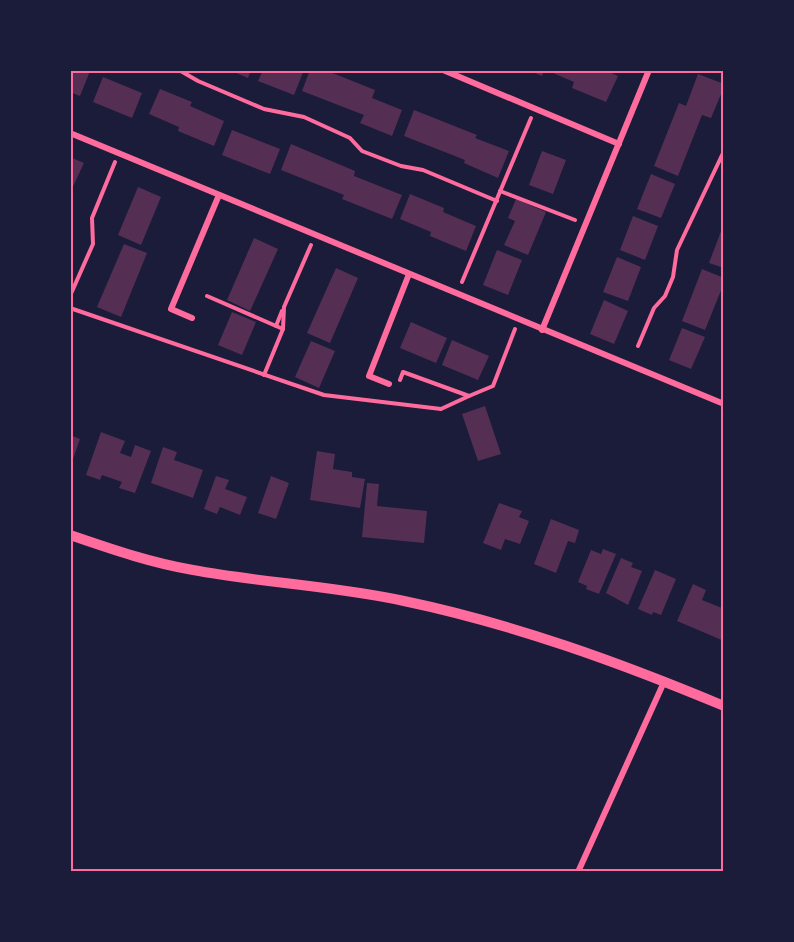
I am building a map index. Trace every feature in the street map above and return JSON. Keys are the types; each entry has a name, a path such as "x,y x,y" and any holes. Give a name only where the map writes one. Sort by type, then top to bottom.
{"street":[{"path":"443,70 619,144"},
{"path":"542,330 649,70"},
{"path":"70,133 542,330 723,402"},
{"path":"192,318 171,309 219,195"},
{"path":"389,384 369,376 410,274"},
{"path":"70,535 176,567 336,590 443,609 580,651 723,706"},
{"path":"578,872 664,682"}],"path":[{"path":"179,70 198,81 264,109 304,117 350,138 362,151 401,166 423,170 497,201"},
{"path":"456,294 535,109"},
{"path":"638,346 654,308 665,296 673,277 681,242 723,151"},
{"path":"70,296 93,243 92,218 119,153"},
{"path":"500,191 586,224"},
{"path":"276,326 315,235"},
{"path":"207,296 283,329"},
{"path":"70,308 324,395 441,408 493,386 519,320"},
{"path":"264,375 283,329 284,308"},
{"path":"399,382 403,372 469,396"},
{"path":"392,403 395,392"}],"building":[{"path":"70,70 90,71 80,96 70,92"},
{"path":"229,70 251,70 248,78"},
{"path":"263,70 304,70 294,95 258,81"},
{"path":"310,70 325,70 375,90 372,98 402,110 392,136 360,123 364,115 302,91"},
{"path":"528,70 544,70 542,76"},
{"path":"546,70 605,70 618,76 606,102 572,88 574,82"},
{"path":"698,74 724,84 724,87 711,118 702,115 678,176 654,166 679,103 686,106"},
{"path":"103,77 142,93 132,118 93,102"},
{"path":"160,89 192,102 190,106 224,121 214,146 178,131 179,127 149,114"},
{"path":"414,110 477,135 475,138 509,151 498,178 464,163 465,160 404,136"},
{"path":"232,130 280,149 270,174 222,155"},
{"path":"291,144 355,171 354,176 402,195 392,219 342,199 344,195 281,170"},
{"path":"542,151 566,160 553,194 529,185"},
{"path":"70,157 84,163 70,193"},
{"path":"651,174 675,184 661,218 637,209"},
{"path":"138,187 161,197 141,245 118,235"},
{"path":"410,194 444,208 443,212 476,226 466,251 430,236 431,232 400,219"},
{"path":"516,199 546,212 528,255 504,245 515,221 508,218"},
{"path":"633,216 658,226 645,260 620,250"},
{"path":"724,226 724,268 709,263"},
{"path":"254,238 278,249 250,311 227,300"},
{"path":"124,244 147,253 121,317 97,307"},
{"path":"497,250 522,260 508,295 483,285"},
{"path":"617,257 641,267 628,301 603,292"},
{"path":"336,268 358,278 330,343 307,333"},
{"path":"702,269 724,278 705,330 682,321"},
{"path":"604,300 628,311 614,344 590,334"},
{"path":"232,312 256,322 242,355 218,345"},
{"path":"411,322 447,338 436,363 400,348"},
{"path":"682,328 705,337 691,369 669,360"},
{"path":"452,340 489,356 478,380 442,365"},
{"path":"311,341 335,351 319,388 295,377"},
{"path":"485,406 501,454 478,461 462,414"},
{"path":"101,432 125,441 120,453 131,457 135,445 151,451 135,493 119,488 122,482 102,475 100,480 86,475"},
{"path":"70,435 80,439 71,465 70,465"},
{"path":"163,447 177,452 174,460 203,470 193,498 151,483"},
{"path":"317,451 335,454 333,469 352,472 352,477 365,479 360,508 310,500"},
{"path":"216,476 229,480 225,489 247,497 240,515 220,507 217,514 204,509"},
{"path":"271,476 289,483 276,519 258,513"},
{"path":"367,483 379,484 377,506 427,511 424,543 362,537"},
{"path":"499,503 522,511 519,517 529,521 520,544 505,539 501,550 483,543"},
{"path":"551,519 579,530 575,543 568,541 556,573 534,564"},
{"path":"603,549 616,554 599,594 586,589 587,586 578,582 591,550 601,554"},
{"path":"621,558 633,563 631,567 642,571 628,605 606,593"},
{"path":"655,570 676,579 661,615 653,612 652,615 638,609"},
{"path":"693,584 706,590 702,600 722,608 724,604 724,641 677,621"}]}
